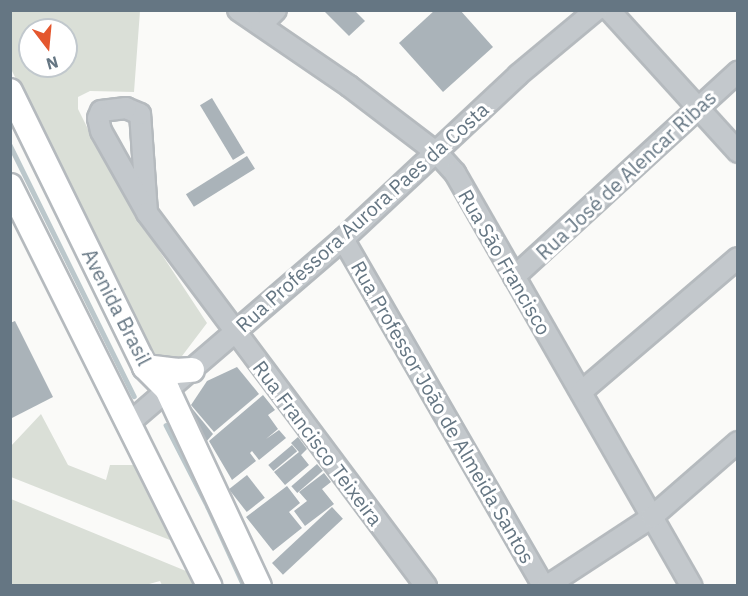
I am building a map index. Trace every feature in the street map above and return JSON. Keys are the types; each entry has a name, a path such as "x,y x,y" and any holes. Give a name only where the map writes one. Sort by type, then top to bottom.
{"main road":[{"name":"Avenida Brasil","path":"10,91 145,367 167,389 259,585"},
{"name":"Avenida Brasil","path":"10,186 209,585"},
{"path":"145,367 176,371 192,370"}],"street":[{"name":"Rua São Francisco","path":"238,10 349,86 436,153 455,173 692,585"},
{"path":"261,25 276,10"},
{"name":"Rua Professora Aurora Paes da Costa","path":"128,424 343,239 518,75 596,10"},
{"path":"609,10 738,152"},
{"name":"Rua José de Alencar Ribas","path":"514,277 738,72"},
{"name":"Rua Francisco Teixeira","path":"147,213 140,114 126,108 101,111 99,118 101,131 147,213 426,585"},
{"name":"Rua Professor João de Almeida Santos","path":"343,239 545,585"},
{"path":"580,392 738,258"},
{"path":"545,585 652,517 738,442"}],"shaded area":[{"path":"11,11 140,11 134,92 90,91 78,97 78,109 102,157 143,226 207,323 179,360 156,357 146,342 11,69"},
{"path":"41,414 68,465 106,480 110,465 135,465 175,542 11,477 10,447"},
{"path":"11,499 186,571 194,585 162,585 160,581 142,586 11,585"}],"building":[{"path":"323,10 354,10 365,21 349,36"},
{"path":"435,10 460,10 493,47 443,92 399,43"},
{"path":"212,98 245,153 233,160 200,105"},
{"path":"247,156 255,169 194,207 186,194"},
{"path":"15,321 53,397 10,419 10,323"},
{"path":"237,367 259,394 214,432 191,405 207,381"},
{"path":"263,395 275,410 268,415 278,429 266,439 279,430 286,438 259,460 252,451 250,453 256,461 232,480 209,441"},
{"path":"191,407 213,434 206,442 182,415"},
{"path":"298,437 307,449 301,455 309,465 285,485 274,472 299,452 291,443"},
{"path":"292,445 297,451 273,471 268,465"},
{"path":"317,464 323,471 297,493 291,486"},
{"path":"324,473 331,482 322,489 334,504 305,526 294,511 307,501 299,492"},
{"path":"247,475 265,498 247,512 229,489"},
{"path":"287,486 300,503 289,512 302,528 273,551 246,517"},
{"path":"332,507 343,519 283,575 272,563"}],"waterway":[{"path":"10,145 134,396"},
{"path":"166,425 208,507 244,586"}]}
